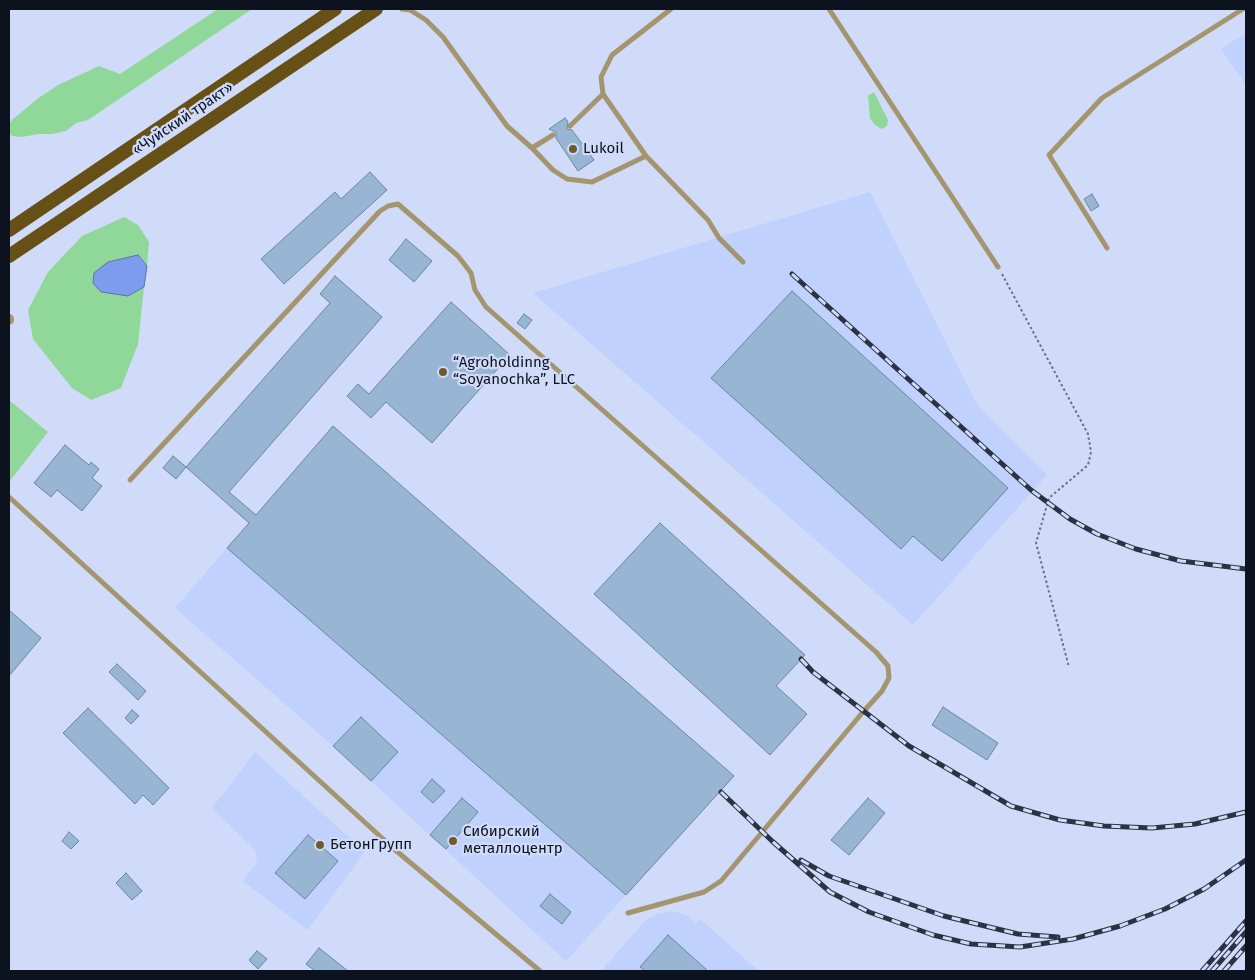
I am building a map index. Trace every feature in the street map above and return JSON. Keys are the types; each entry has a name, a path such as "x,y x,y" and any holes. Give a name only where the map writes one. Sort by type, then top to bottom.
{"highway":[{"name":"«Чуйский тракт»","path":"9,230 335,9"},
{"name":"«Чуйский тракт»","path":"9,256 376,9"}],"lane":[{"path":"402,9 410,10 426,20 443,37 507,126 553,170 567,179 592,182 646,156"},
{"path":"671,9 612,55 601,77 603,94 646,156 708,220 719,238 743,262"},
{"path":"829,9 998,267"},
{"path":"1107,248 1049,155 1102,98 1243,9"},
{"path":"570,126 603,94"},
{"path":"532,148 554,135"},
{"path":"130,480 380,211 388,206 398,204 458,256 471,273 475,290 486,307 876,652 888,666 889,678 882,692 856,719 722,881 704,892 628,913"},
{"path":"9,498 394,849 540,971"}],"path":[{"path":"998,267 1088,434 1090,445 1091,452 1088,465 1049,498 1036,543 1069,666"}],"shaded area":[{"path":"1246,33 1246,85 1221,49"},
{"path":"870,192 978,406 1047,475 913,625 533,293"},
{"name":"Сибирский металлоцентр","path":"333,426 734,776 566,961 333,746 175,608"},
{"name":"БетонГрупп","path":"255,752 365,852 307,930 243,881 257,863 255,850 212,808"},
{"path":"673,911 688,916 696,924 700,919 759,971 601,971 645,921 657,914"}],"green space":[{"path":"218,9 252,9 88,120 76,123 66,131 52,134 22,137 12,136 9,132 9,124 12,120 37,99 58,85 99,66 120,74"},
{"path":"874,92 888,120 887,126 882,129 875,125 870,118 868,96"},
{"path":"124,217 138,225 149,242 147,266 138,255 128,296 144,287 138,344 121,388 91,400 72,388 33,339 28,310 48,272 82,236"},
{"path":"9,400 48,432 9,482"}],"water":[{"path":"138,255 147,266 144,287 128,296 101,292 93,283 94,273 108,262"}],"building":[{"path":"565,118 568,122 567,129 572,130 594,160 578,171 556,138 556,132 549,129"},
{"path":"370,172 387,190 284,284 261,259 335,192 341,199"},
{"path":"1092,194 1099,206 1091,211 1084,199"},
{"path":"406,239 432,261 414,282 389,260"},
{"name":"Сибирский металлоцентр","path":"335,276 382,317 229,492 256,515 333,426 734,776 626,895 227,548 249,523 186,467 330,303 320,294"},
{"path":"792,291 1008,488 942,561 913,536 901,549 711,378"},
{"path":"451,302 510,355 432,443 386,402 371,418 347,396 358,384 369,394"},
{"path":"524,314 532,320 525,329 517,323"},
{"path":"65,445 89,465 91,462 99,469 92,478 102,486 82,511 57,490 51,497 34,483"},
{"path":"173,456 186,467 176,479 163,468"},
{"path":"660,523 805,655 776,686 807,714 770,755 594,594"},
{"path":"9,610 41,638 9,676"},
{"path":"117,664 146,691 138,700 109,672"},
{"path":"943,707 998,743 987,760 932,725"},
{"path":"88,708 169,788 153,805 143,795 135,804 63,733"},
{"path":"132,710 139,716 131,724 125,718"},
{"path":"361,717 398,752 371,781 333,746"},
{"path":"432,779 445,791 433,803 421,792"},
{"path":"462,798 478,812 446,849 430,835"},
{"path":"868,798 885,813 849,855 831,840"},
{"path":"69,832 79,841 71,849 62,841"},
{"path":"308,835 338,861 305,899 275,873"},
{"path":"126,873 142,891 132,900 116,883"},
{"path":"550,894 571,912 562,924 540,906"},
{"path":"668,935 708,971 645,971 640,967"},
{"path":"319,948 348,971 315,971 306,964"},
{"path":"257,951 267,959 258,969 249,960"}],"railway":[{"path":"792,274 1031,490 1070,519 1097,534 1136,549 1181,561 1246,569"},
{"path":"801,659 813,672 909,746 1011,806 1060,820 1104,826 1152,828 1195,824 1246,812"},
{"path":"721,792 772,841 830,892 869,912 933,935 971,944 1020,947 1073,939 1120,926 1165,909 1204,889 1246,860"},
{"path":"801,860 829,876 944,916 1018,934 1058,937"},
{"path":"1202,971 1246,921"},
{"path":"1212,971 1246,932"},
{"path":"1224,971 1246,946"}],"place":[{"name":"Lukoil","path":"573,149"},
{"name":"“Agroholdinng “Soyanochka”, LLC","path":"443,372"},
{"name":"Сибирский металлоцентр","path":"453,841"},
{"name":"БетонГрупп","path":"320,845"}]}
